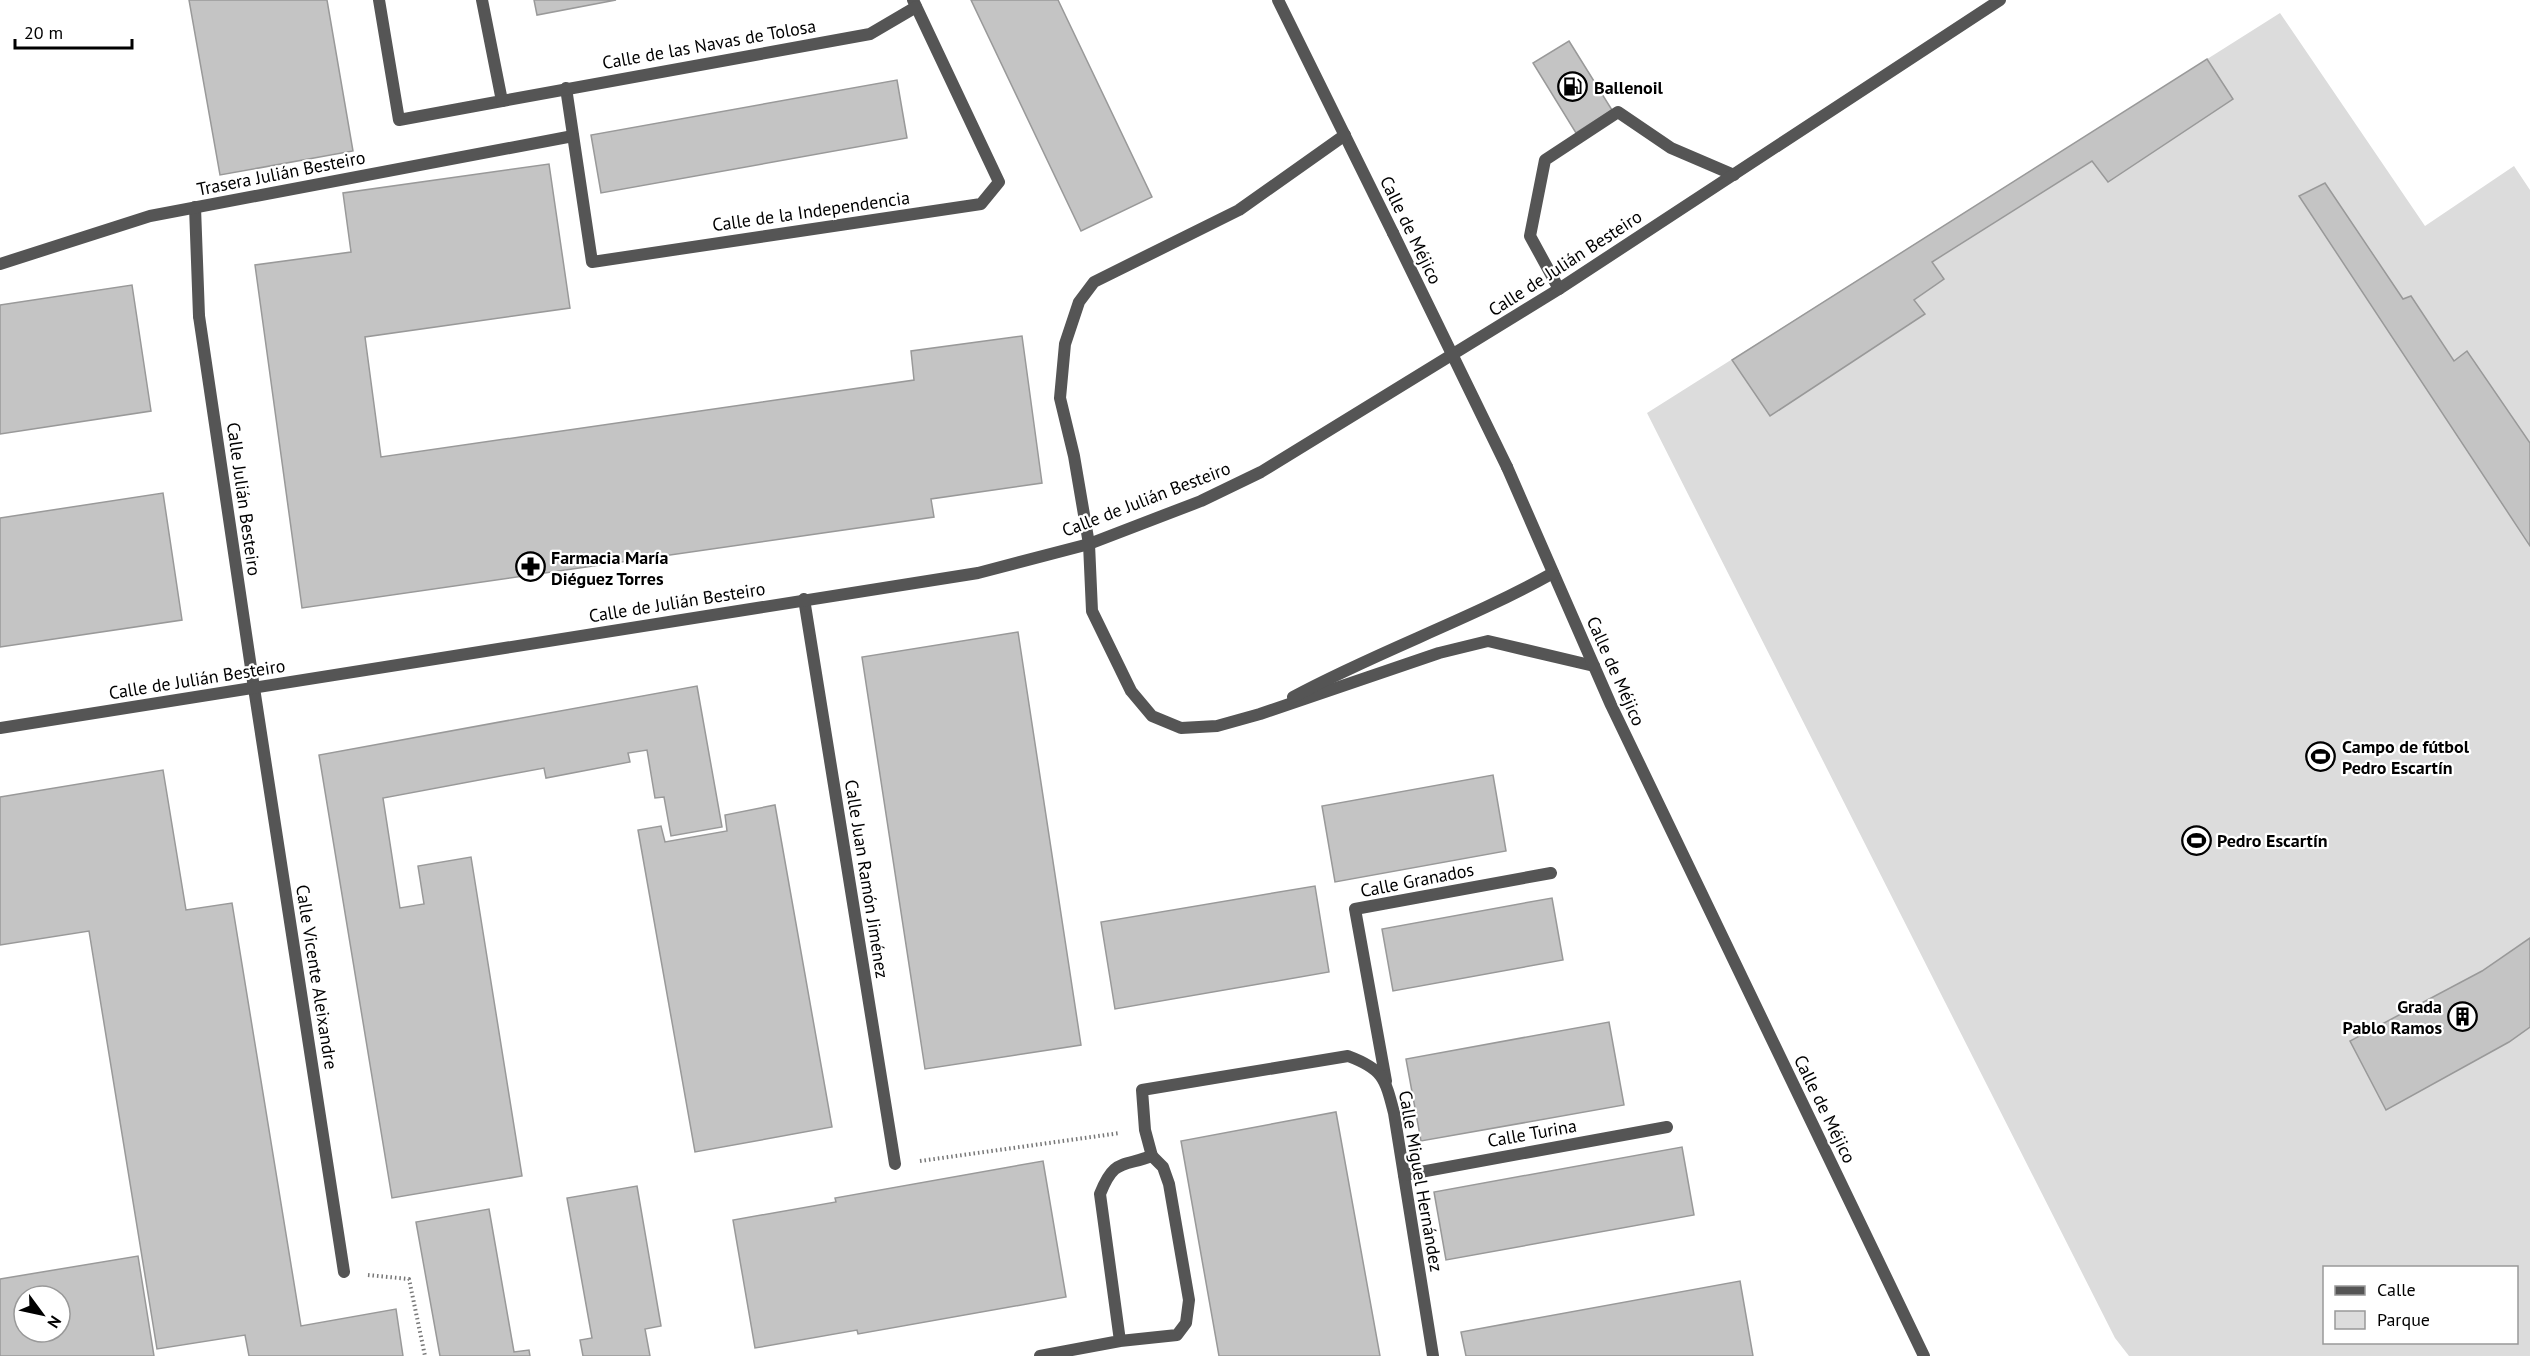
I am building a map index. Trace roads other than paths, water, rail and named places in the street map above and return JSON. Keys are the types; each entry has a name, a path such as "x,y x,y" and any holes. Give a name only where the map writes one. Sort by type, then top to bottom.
{"street":[{"name":"Calle de las Navas de Tolosa","path":"379,0 399,120 870,33 914,4"},
{"path":"482,0 502,102"},
{"name":"Calle de Méjico","path":"1278,0 1507,468 1594,666 1924,1356"},
{"name":"Calle de Julián Besteiro","path":"0,728 978,573 1089,544 1201,501 1261,472 1307,446 1559,289 2000,0"},
{"name":"Calle de la Independencia","path":"566,88 592,262 981,204 999,182 914,4"},
{"path":"1559,289 1530,236 1545,160 1618,112 1671,148 1734,175"},
{"path":"1345,135 1239,210 1094,282 1079,302 1065,344 1060,398 1074,456 1089,544 1092,610 1131,691 1152,716 1181,728 1217,726 1260,714 1439,653 1488,641 1594,666"},
{"name":"Trasera Julián Besteiro","path":"0,264 150,216 573,136"},
{"name":"Calle Julián Besteiro","path":"195,207 199,316 254,688"},
{"path":"1260,714 1342,670 1511,596 1553,573"},
{"name":"Calle Juan Ramón Jiménez","path":"804,599 895,1164"},
{"name":"Calle Vicente Aleixandre","path":"254,688 344,1272"},
{"name":"Calle Granados","path":"1386,1082 1355,909 1551,873"},
{"name":"Calle Miguel Hernández","path":"1040,1356 1120,1341 1177,1335 1186,1323 1189,1299 1169,1184 1163,1167 1152,1156 1145,1130 1142,1090 1348,1056 1371,1064 1386,1082 1394,1113 1433,1356"},
{"name":"Calle Turina","path":"1404,1175 1667,1127"},
{"path":"1120,1341 1100,1194 1107,1177 1118,1165 1152,1156"}],"place":[{"name":"Ballenoil","path":"1573,87"},
{"name":"Farmacia María Diéguez Torres","path":"530,567"},
{"name":"Campo de fútbol Pedro Escartín","path":"2321,756"},
{"name":"Pedro Escartín","path":"2196,840"},
{"name":"Grada Pablo Ramos","path":"2463,1016"}]}
